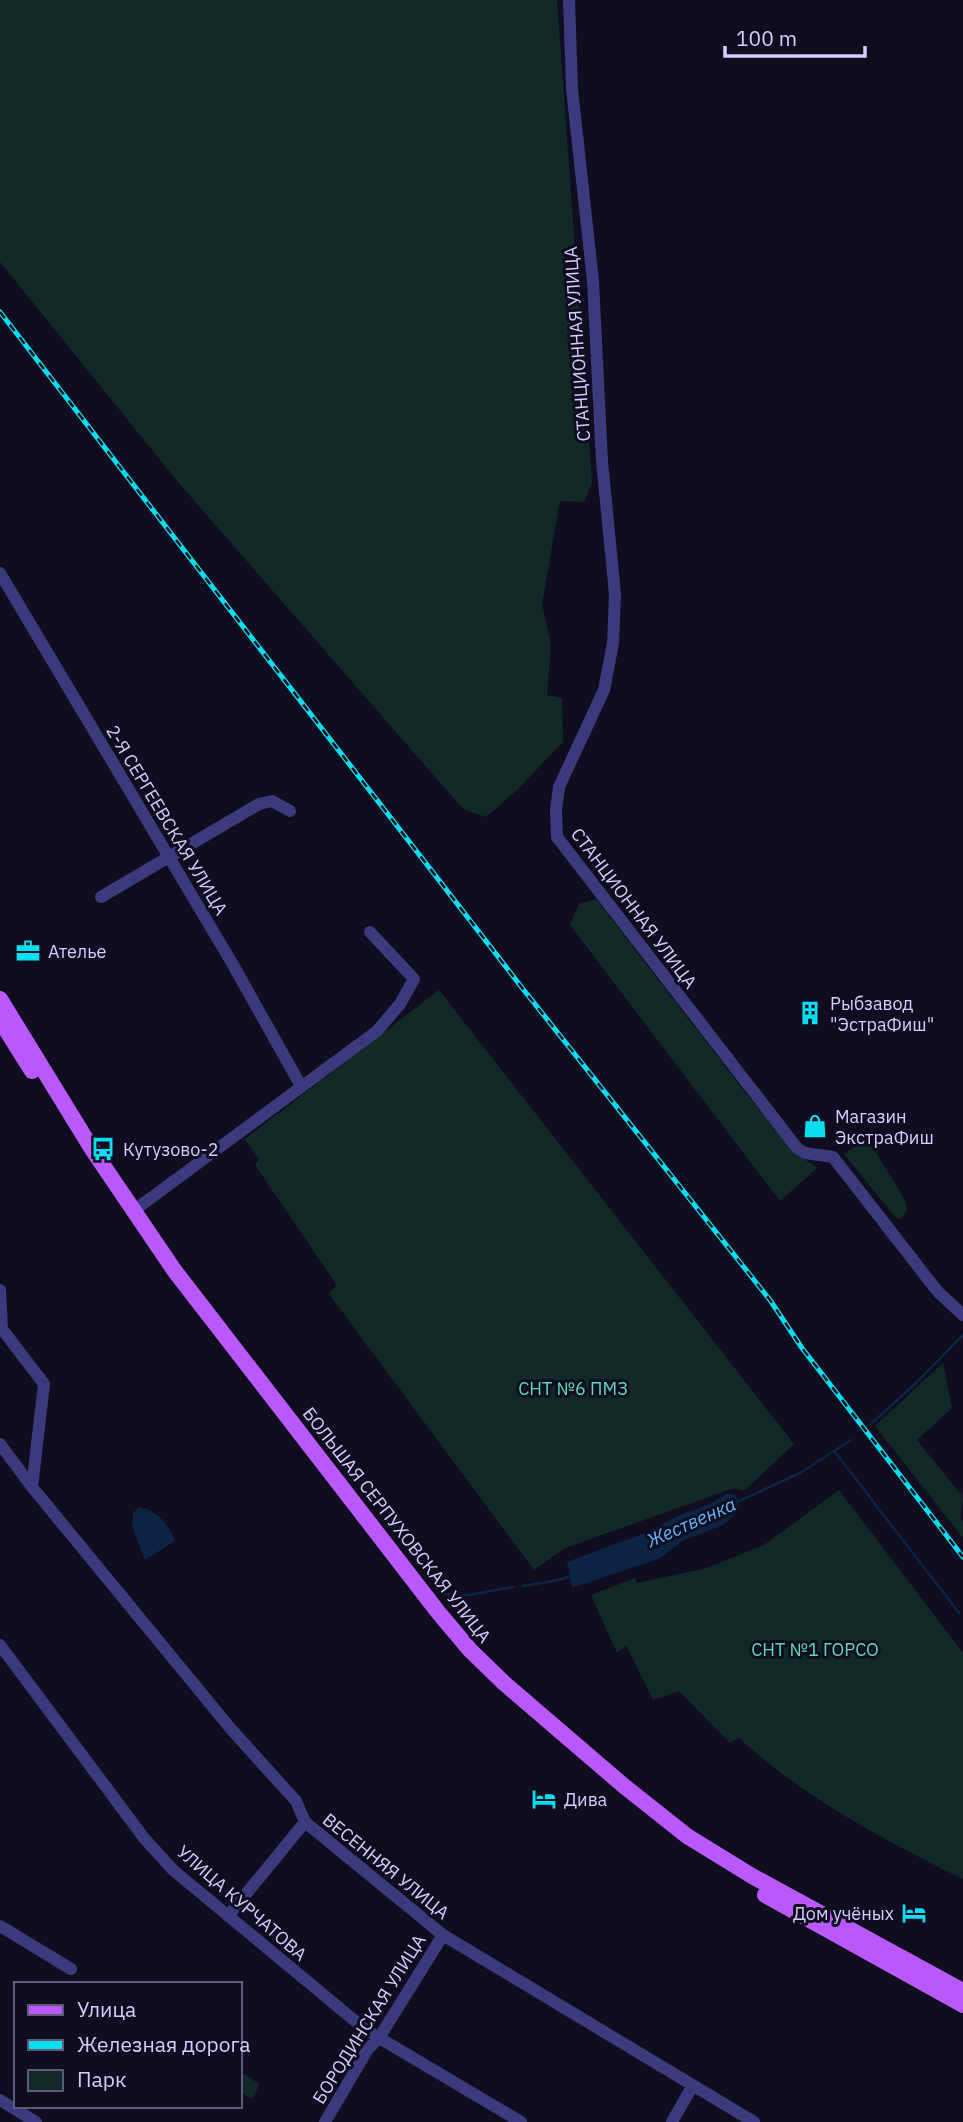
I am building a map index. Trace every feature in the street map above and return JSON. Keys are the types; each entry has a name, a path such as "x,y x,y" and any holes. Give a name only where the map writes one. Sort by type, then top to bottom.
{"main road":[{"name":"БОЛЬШАЯ СЕРПУХОВСКАЯ УЛИЦА","path":"0,999 132,1212 190,1292 470,1650 504,1683 603,1768 687,1836 752,1876 963,1991"},
{"name":"БОЛЬШАЯ СЕРПУХОВСКАЯ УЛИЦА","path":"0,1020 118,1209 157,1265 413,1599 480,1675 599,1779 693,1853 963,2005"}],"street":[{"name":"СТАНЦИОННАЯ УЛИЦА","path":"569,0 572,89 593,281 601,461 615,594 613,643 604,690 559,787 556,837 797,1148 806,1153 833,1157 938,1292 963,1315"},
{"name":"2-Я СЕРГЕЕВСКАЯ УЛИЦА","path":"0,573 232,963 301,1086"},
{"path":"100,897 259,804 272,801 290,811"},
{"path":"132,1212 377,1031 401,1004 414,979 370,932"},
{"path":"0,1290 2,1329 44,1384 32,1487"},
{"name":"ВЕСЕННЯЯ УЛИЦА","path":"0,1444 32,1487 231,1729 296,1801 305,1822 443,1935 754,2122"},
{"name":"УЛИЦА КУРЧАТОВА","path":"0,1646 144,1838 173,1870 341,2010 379,2038 521,2122"},
{"path":"228,1916 305,1822"},
{"path":"0,1926 71,1969"},
{"name":"БОРОДИНСКАЯ УЛИЦА","path":"325,2122 368,2049 379,2038 443,1935"},
{"path":"672,2122 693,2085"},
{"path":"0,2100 28,2120"}],"green space":[{"path":"0,0 557,0 592,483 584,502 560,501 542,604 551,645 547,695 562,698 563,742 517,790 486,817 463,809 178,482 0,262"},
{"path":"596,899 748,1096 796,1153 817,1168 780,1201 570,925 579,904"},
{"name":"СНТ №6 ПМЗ","path":"439,990 794,1444 744,1491 734,1488 565,1548 534,1570 329,1294 336,1286 334,1281 255,1165 259,1159 245,1139"},
{"path":"865,1143 871,1144 906,1202 907,1210 901,1219 896,1218 844,1154"},
{"path":"943,1363 952,1408 917,1440 963,1497 960,1518 963,1522 963,1538 875,1426"},
{"name":"СНТ №1 ГОРСО","path":"839,1490 963,1653 963,1879 817,1799 739,1738 730,1743 679,1691 653,1700 626,1645 617,1653 591,1595 635,1578 637,1583 707,1568 764,1545"},
{"path":"242,2073 260,2084 252,2099 242,2093"}],"water":[{"path":"728,1493 736,1496 739,1508 723,1525 682,1541 661,1558 572,1588 567,1562 648,1532"},
{"path":"139,1507 162,1519 175,1541 145,1560 132,1526 133,1513"}],"waterway":[{"name":"Жественка","path":"872,1423 963,1335"},
{"name":"Жественка","path":"737,1502 800,1473 851,1440"},
{"path":"835,1452 959,1613"},
{"name":"Жественка","path":"523,1586 571,1576"},
{"name":"Жественка","path":"440,1594 469,1595 513,1587"}],"railway":[{"path":"0,312 523,989 770,1300 802,1348 963,1557"}],"place":[{"name":"Ателье","path":"28,951"},
{"name":"Рыбзавод \"ЭстраФиш\"","path":"810,1013"},
{"name":"Магазин ЭкстраФиш","path":"815,1126"},
{"name":"Кутузово-2","path":"103,1149"},
{"name":"Дива","path":"544,1799"},
{"name":"Дом учёных","path":"914,1913"}]}
